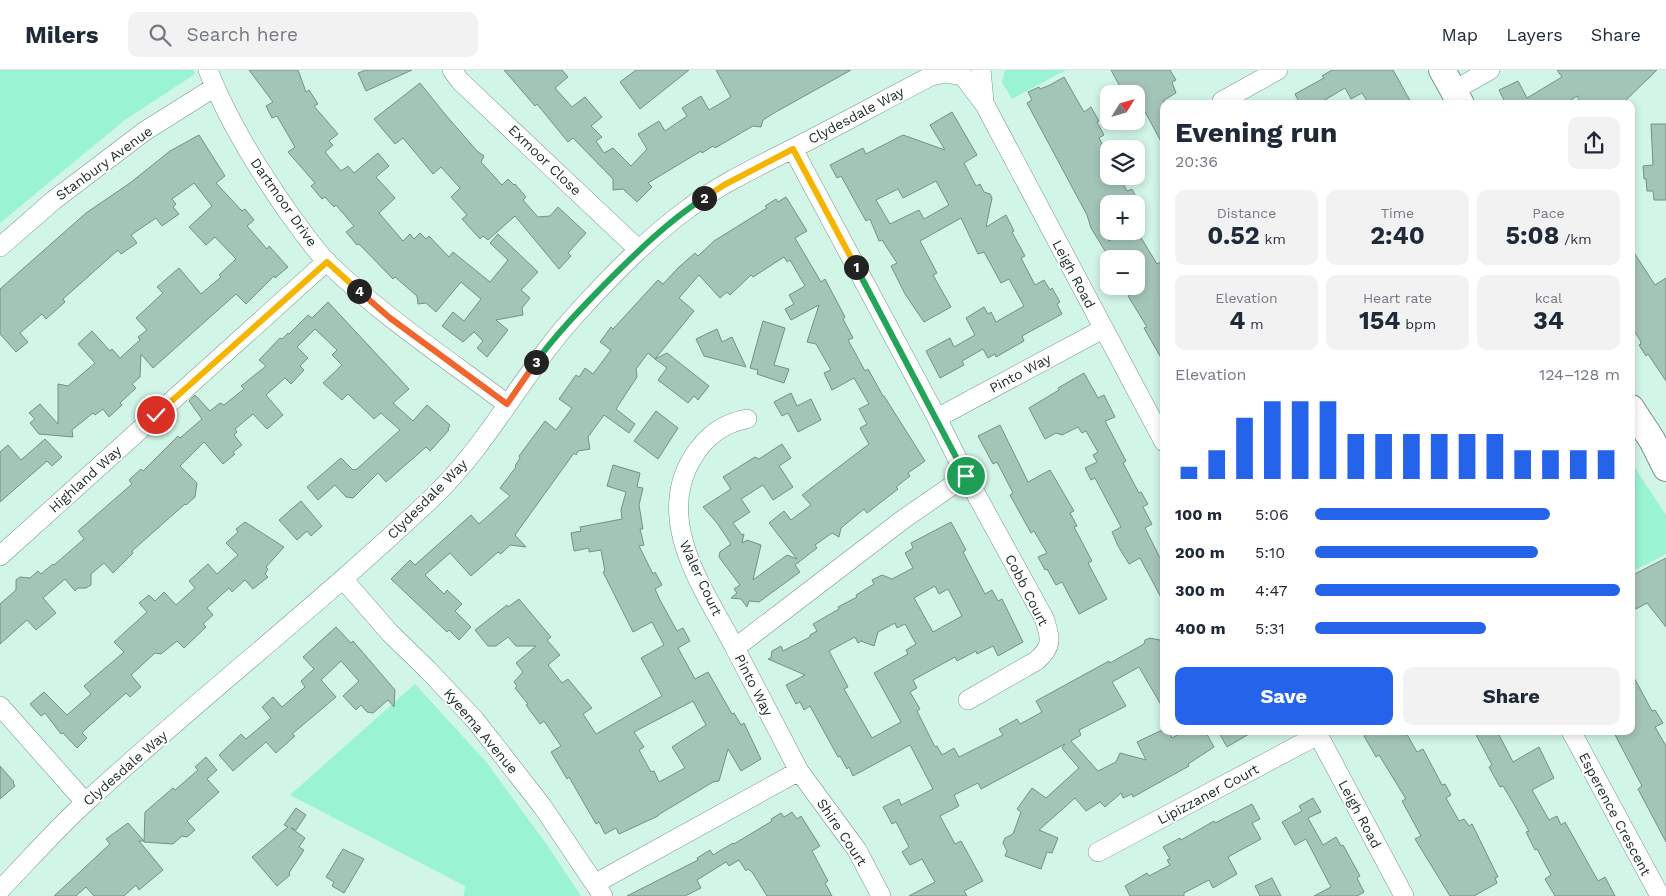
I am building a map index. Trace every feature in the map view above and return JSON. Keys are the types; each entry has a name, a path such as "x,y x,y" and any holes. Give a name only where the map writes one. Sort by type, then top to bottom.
{"street":[{"name":"Exmoor Close","path":"452,70 460,81 639,250"},
{"path":"1224,100 1278,70"},
{"path":"1452,88 1490,70"},
{"name":"Clydesdale Way","path":"0,890 85,802 343,579 438,492 483,439 554,339 639,250 689,207 724,185 934,73 966,72"},
{"name":"Leigh Road","path":"966,72 1160,435"},
{"name":"Stanbury Avenue","path":"0,247 54,200 212,79"},
{"name":"Dartmoor Drive","path":"212,79 234,128 265,179 327,262 390,318 507,404"},
{"path":"793,149 966,476"},
{"name":"Highland Way","path":"0,556 327,262"},
{"name":"Pinto Way","path":"937,418 1103,328"},
{"path":"1635,414 1659,449 1666,468"},
{"name":"Waler Court","path":"735,648 684,547 678,521 678,501 680,484 687,466 698,449 710,435 722,427 735,421 748,419"},
{"name":"Pinto Way","path":"798,771 735,648 906,518 966,476"},
{"name":"Cobb Court","path":"966,476 1044,618 1049,633 1050,645 1036,661 968,700"},
{"name":"Kyeema Avenue","path":"343,579 390,633 428,670 474,720 542,806 599,890"},
{"path":"0,706 85,802"},
{"name":"Lipizzaner Court","path":"1098,852 1313,735"},
{"name":"Leigh Road","path":"1318,735 1404,896"},
{"name":"Esperence Crescent","path":"1573,735 1660,896"},
{"path":"599,890 798,771"},
{"name":"Shire Court","path":"798,771 857,850 881,896"}],"green space":[{"path":"0,70 193,70 195,74 125,120 0,223"},
{"path":"1005,70 1066,70 1012,99 1002,82"},
{"path":"1635,468 1666,515 1666,554 1635,570"},
{"path":"415,684 487,763 547,845 581,896 464,896 465,886 290,795"}],"building":[{"path":"249,70 298,70 306,92 309,90 318,104 314,106 338,134 329,141 333,145 325,152 341,171 348,166 354,173 378,153 389,166 376,177 395,198 379,213 403,241 410,234 414,239 420,233 426,239 429,236 449,257 453,252 490,282 508,260 490,243 498,234 538,272 521,290 530,298 522,308 523,315 496,320 508,330 487,357 477,348 483,341 474,332 463,342 442,326 453,312 464,321 481,299 461,282 436,312 426,303 418,304 417,296 395,277 393,279 359,244 357,245 346,232 354,226 336,205 334,207 325,197 322,199 311,186 315,183 288,152 295,147 277,116 272,118 266,106 273,102"},
{"path":"366,70 412,70 366,91 358,73"},
{"path":"504,70 562,70 568,77 555,88 572,107 585,97 602,117 591,126 602,137 596,141 604,153 613,148 631,166 647,149 638,134 659,121 665,131 687,116 682,108 701,96 709,110 731,97 716,70 851,70 774,113 763,120 761,127 753,126 715,148 713,146 702,153 701,151 648,183 652,187 637,202 623,189 613,190 613,179 573,138 568,142 537,104 535,106"},
{"path":"636,70 689,70 640,109 620,82"},
{"path":"1111,70 1170,70 1176,80 1172,82 1176,93 1164,100 1160,100 1160,140 1145,112 1145,85 1119,85"},
{"path":"1332,70 1393,70 1410,100 1366,100 1362,93 1351,99 1345,88 1325,100 1298,100 1295,94 1324,78 1322,76"},
{"path":"1557,70 1657,70 1626,100 1579,100 1577,96 1571,100 1504,100 1499,90 1518,81 1527,98 1562,77"},
{"path":"1064,77 1084,112 1091,107 1099,121 1097,122 1100,130 1104,135 1099,138 1100,185 1124,185 1127,191 1132,189 1135,195 1100,195 1100,240 1142,240 1157,264 1160,262 1160,356 1144,328 1147,327 1128,296 1145,295 1145,250 1104,250 1091,228 1087,215 1027,103 1032,100 1028,92 1039,87 1040,89"},
{"path":"420,83 477,151 484,156 481,162 502,185 508,179 515,184 526,197 523,200 538,217 550,216 558,207 586,233 568,253 571,256 559,269 515,216 488,240 483,236 480,239 462,219 467,215 451,197 460,188 441,167 433,174 403,138 395,144 374,119"},
{"path":"952,112 977,155 964,163 976,186 980,184 984,192 990,194 992,198 986,227 1006,215 1014,231 1012,232 1025,256 1021,258 1035,285 1044,280 1050,290 1052,288 1060,302 1057,304 1062,314 1022,336 1024,341 996,357 995,354 988,358 983,349 962,361 964,365 940,378 926,351 950,338 954,347 975,335 966,318 984,307 988,314 991,312 996,322 1024,306 1009,279 1001,283 984,252 978,254 961,218 920,241 937,273 933,275 951,307 924,322 905,294 891,266 897,263 882,240 879,241 870,219 866,221 841,176 837,178 830,165 863,148 866,154 903,135 945,150 930,125","holes":["936,181 949,205 924,219 919,210 890,224 876,200 898,189 903,198"]},
{"path":"1651,124 1666,124 1666,200 1654,200 1653,191 1647,191 1646,179 1644,179 1643,166 1653,165"},
{"path":"199,135 225,176 216,183 242,211 245,209 254,220 247,226 267,249 269,246 288,267 275,278 274,276 246,304 236,294 153,368 141,354 140,377 132,384 136,388 109,417 103,409 95,415 93,413 72,430 73,437 39,434 30,423 35,419 29,413 40,404 58,424 58,384 68,386 95,363 78,344 92,331 110,351 112,349 120,358 140,340 138,337 147,330 136,318 163,293 157,287 179,268 201,294 221,277 219,275 236,259 215,237 206,245 189,227 212,206 194,183 172,199 176,204 173,207 179,214 162,226 156,218 131,235 137,243 121,254 118,250 63,299 65,302 46,319 42,314 20,333 28,342 16,352 0,334 0,289 86,213 130,183 170,151"},
{"path":"786,197 807,231 795,238 821,282 825,279 845,317 843,319 853,338 848,340 865,371 868,369 925,461 908,473 910,476 896,487 898,489 867,513 864,509 841,528 839,537 832,533 815,545 817,548 795,565 800,572 759,602 749,601 747,607 741,599 731,598 737,593 734,589 740,585 719,557 720,552 731,544 717,523 703,507 731,489 723,477 755,457 759,459 782,444 791,458 779,466 793,487 773,500 763,485 741,499 750,512 733,523 742,535 744,534 742,543 747,540 761,545 753,580 787,555 797,559 769,523 784,511 791,520 811,505 802,495 869,444 860,428 867,424 859,409 869,404 854,378 832,390 824,373 831,370 816,344 807,342 819,305 791,320 785,309 794,304 789,295 805,286 790,260 787,262 784,257 753,277 751,275 730,295 727,292 720,298 699,275 679,298 694,311 655,359 648,353 636,369 637,377 616,409 635,424 629,433 604,415 588,437 590,449 578,451 576,455 574,453 515,535 526,547 510,545 501,554 498,552 471,576 450,553 425,575 444,594 447,590 462,604 455,611 471,627 459,640 449,630 447,632 391,579 410,560 415,565 471,515 479,524 510,496 500,488 516,467 519,456 545,421 556,430 572,408 559,399 576,375 579,377 585,368 593,374 611,350 600,342 611,327 613,329 658,280 663,284 695,253 698,256 714,241 767,208 765,206 776,199 778,202"},
{"path":"1635,254 1655,285 1666,278 1666,381 1648,354 1646,356 1639,345 1641,344 1635,332"},
{"path":"328,302 409,389 393,403 413,421 427,405 450,425 449,430 432,449 430,451 426,447 386,482 378,473 353,498 346,497 335,485 318,500 307,487 341,458 353,470 357,469 400,430 381,413 374,419 348,394 342,400 323,383 342,365 332,355 337,350 315,329 297,347 308,358 300,366 304,370 291,384 285,378 266,395 283,415 267,429 253,414 235,429 237,432 234,435 242,445 223,464 204,442 180,466 197,483 195,497 132,551 133,553 113,573 104,563 91,574 91,585 86,588 78,588 75,591 65,579 43,598 56,613 36,630 27,620 0,644 0,604 16,590 16,580 20,577 30,578 38,571 41,574 54,565 84,539 78,531 132,484 129,480 141,469 143,471 178,436 180,438 202,419 189,401 195,395 210,411 220,403 224,405 244,389 241,386 266,366 259,360 280,338 282,339 289,334 308,315 312,318"},
{"path":"763,321 785,328 774,365 789,369 784,383 757,374 758,370 750,368"},
{"path":"717,329 722,342 732,337 746,367 704,356 696,339"},
{"path":"667,353 709,386 698,400 694,396 688,403 658,380 667,368 655,359"},
{"path":"1084,373 1098,398 1104,395 1115,417 1105,421 1126,461 1123,463 1139,493 1141,492 1148,504 1143,507 1152,524 1145,528 1160,558 1160,596 1140,558 1129,564 1118,546 1112,532 1121,527 1095,478 1091,480 1085,468 1097,462 1093,455 1098,452 1086,431 1082,433 1078,427 1062,435 1056,433 1045,439 1029,408 1059,390 1058,388"},
{"path":"791,393 797,406 811,399 821,420 798,432 788,413 782,416 774,402"},
{"path":"656,411 678,428 658,459 634,441"},
{"path":"1000,425 1028,482 1050,470 1074,511 1070,513 1077,526 1074,527 1092,561 1088,563 1107,599 1079,614 1062,582 1056,585 1047,569 1045,570 1038,557 1047,553 1034,531 1031,533 1010,495 1013,493 997,462 993,464 978,436"},
{"path":"45,439 62,457 52,466 47,461 0,502 0,452 8,445 21,460"},
{"path":"613,465 640,473 637,487 643,488 639,505 643,529 640,529 644,545 639,546 653,574 655,572 662,585 655,589 660,600 677,631 683,628 690,641 678,648 695,679 708,672 732,714 734,713 741,725 744,723 761,759 741,771 728,749 719,781 713,782 658,816 619,834 616,828 605,834 599,822 596,824 569,777 567,779 551,752 561,746 544,721 540,724 526,705 528,704 515,688 517,686 514,682 523,672 516,663 536,646 516,646 508,637 496,646 488,646 475,630 507,605 508,607 519,599 551,637 547,640 560,655 548,665 562,683 568,679 592,708 583,714 596,734 662,696 641,658 664,645 652,622 633,632 603,572 605,571 601,550 589,552 589,548 574,551 571,533 581,531 580,527 622,519 621,510 626,492 607,486","holes":["693,701 706,725 672,747 685,768 659,782 654,771 651,772 639,750 644,747 634,732"]},
{"path":"301,501 322,526 311,536 307,531 297,540 279,520"},
{"path":"245,522 284,547 266,567 268,569 265,574 268,577 253,589 245,580 232,592 229,588 207,608 213,615 203,624 206,627 184,648 177,641 161,654 155,653 131,675 141,687 130,697 126,693 89,726 82,733 87,738 77,748 63,733 61,734 45,713 41,716 30,704 44,692 67,715 91,694 84,686 124,652 114,642 147,612 139,603 149,595 155,601 164,592 176,605 195,588 189,581 208,564 217,574 238,555 226,543 238,532 236,529"},
{"path":"951,522 966,550 963,552 985,594 992,590 998,601 1002,599 1023,642 998,656 993,646 977,654 976,651 957,661 955,657 913,680 917,688 910,692 920,709 917,711 935,747 937,746 942,755 954,748 959,757 1003,735 999,729 1017,719 1020,724 1042,712 1036,701 1109,661 1110,663 1144,644 1145,640 1150,638 1160,640 1160,703 1139,667 1112,682 1126,706 1079,730 1081,735 1071,741 1098,771 1116,762 1120,753 1146,760 1137,742 1160,731 1160,735 1171,735 1172,738 1177,735 1207,735 1214,747 1188,764 1189,766 1133,797 1132,794 1123,798 1121,793 1105,807 1100,802 1086,811 1075,798 1039,830 1058,838 1052,853 1047,852 1041,869 1005,856 1007,851 1003,843 1005,838 1013,834 1021,812 1017,809 1032,788 1046,798 1079,768 1062,748 1065,744 981,789 978,783 954,795 959,806 940,816 955,844 961,841 983,881 964,891 967,896 909,896 935,882 922,859 910,865 902,852 909,847 896,822 892,824 883,807 899,799 901,805 933,789 910,745 853,776 849,767 847,769 840,756 838,757 810,706 804,710 800,702 796,704 786,685 805,675 768,659 771,658 772,651 781,646 783,651 810,637 810,635 817,631 813,624 857,597 856,595 874,584 872,580 882,575 892,579 913,568 905,553 913,548 911,543","holes":["935,586 939,594 948,589 962,616 933,632 914,598","895,623 897,628 905,624 916,644 906,650 908,654 874,673 901,722 872,738 844,689 848,687 829,651 855,637 858,643 861,641 874,646 878,632"]},
{"path":"1666,558 1666,627 1647,603 1636,609 1635,574"},
{"path":"336,627 351,643 353,641 395,690 394,707 388,700 373,713 367,712 361,705 356,710 343,696 359,681 341,661 321,680 336,697 292,734 295,736 276,753 266,742 233,771 219,755 241,734 246,739 271,718 262,707 273,697 282,707 305,687 301,681 314,669 303,657"},
{"path":"1635,679 1652,711 1655,710 1663,723 1655,727 1666,746 1666,842 1638,789 1642,786 1615,735 1635,735"},
{"path":"1220,735 1247,735 1227,747"},
{"path":"1407,735 1417,752 1423,749 1442,785 1445,784 1451,795 1446,798 1459,821 1464,819 1469,826 1472,824 1498,877 1495,878 1497,883 1474,896 1450,896 1415,839 1421,836 1402,801 1406,799 1379,755 1376,757 1364,736"},
{"path":"1476,735 1499,735 1513,762 1539,747 1554,778 1532,790 1549,820 1557,816 1561,825 1565,822 1598,881 1605,877 1615,896 1555,896 1545,879 1551,875 1537,849 1535,850 1526,832 1529,831 1512,801 1503,786 1500,787 1489,767 1492,765"},
{"path":"206,757 217,770 207,779 219,792 187,821 195,830 187,837 182,836 173,844 144,842 145,812 198,770 195,767"},
{"path":"0,766 14,782 15,786 0,799"},
{"path":"1313,798 1321,812 1308,818 1323,845 1336,837 1341,846 1343,845 1360,876 1357,878 1364,892 1357,896 1314,896 1331,887 1306,839 1295,845 1282,822 1302,811 1299,806"},
{"path":"1252,804 1260,819 1252,823 1261,839 1228,857 1237,874 1213,888 1209,880 1184,893 1184,896 1130,896 1125,886 1147,873 1149,876 1170,865 1167,860 1170,859 1163,847 1180,838 1181,840 1214,821 1215,823"},
{"path":"296,808 306,815 296,830 291,828 305,838 299,847 304,850 289,873 290,875 277,886 252,857 288,827 284,825"},
{"path":"792,812 797,819 801,816 820,846 812,851 828,881 825,883 832,896 767,896 752,872 748,869 746,871 739,860 729,866 726,862 697,880 701,888 685,896 627,896 698,860 697,858 710,850 713,855 734,844 772,821 771,819 781,813 784,817"},
{"path":"128,823 144,841 139,841 163,870 139,890 136,885 124,896 94,896 86,887 76,896 54,896 110,844 106,839"},
{"path":"343,849 364,859 344,893 332,886 334,882 326,877"},
{"path":"1272,878 1281,896 1260,896 1255,886"}],"route":[{"path":"156,415 327,262 390,318 507,404 543,353 578,312 639,250 689,207 724,185 793,149 966,476"}]}
